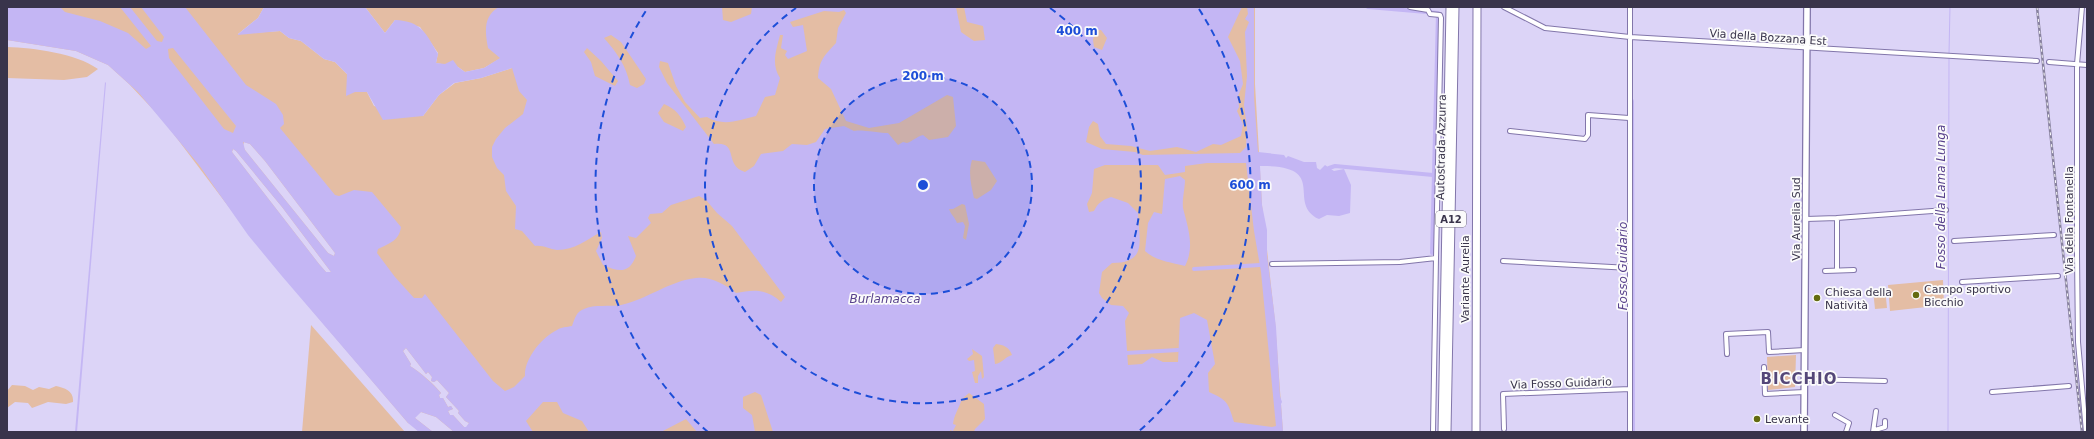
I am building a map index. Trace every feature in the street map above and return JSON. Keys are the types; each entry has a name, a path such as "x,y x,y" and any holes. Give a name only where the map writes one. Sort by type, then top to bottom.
{"highway":[{"name":"Autostrada Azzurra","path":"1442,432 1450,7"},
{"name":"Autostrada Azzurra","path":"1447,432 1455,7"},
{"name":"Variante Aurelia","path":"1476,432 1477,7"},
{"name":"Variante Aurelia","path":"1480,432 1481,7"}],"main road":[{"name":"Via Aurelia Sud","path":"1804,432 1807,7"}],"street":[{"path":"1410,7 1438,15 1442,22 1433,432"},
{"name":"Via della Bozzana Est","path":"1504,7 1532,23 1545,28 1630,37 2036,61"},
{"path":"1630,7 1630,432"},
{"name":"Via della Fontanella","path":"2082,7 2078,64 2078,342 2086,432"},
{"path":"2049,62 2087,65"},
{"path":"1510,131 1585,139 1588,135 1588,115 1629,118"},
{"path":"1806,219 1946,210"},
{"path":"1836,270 1837,218"},
{"path":"1954,241 2054,235"},
{"path":"1272,264 1400,262 1436,258"},
{"path":"1503,261 1630,268"},
{"path":"1825,271 1854,270"},
{"path":"1962,282 2058,276"},
{"path":"1727,354 1726,334 1768,332 1769,352 1805,350"},
{"path":"1764,367 1765,394 1805,392"},
{"path":"1805,379 1885,381"},
{"path":"1992,392 2069,386"},
{"name":"Via Fosso Guidario","path":"1504,429 1503,394 1630,389"},
{"path":"1876,411 1874,431 1885,427 1885,421"},
{"path":"1835,415 1849,423 1846,432"}],"shaded area":[{"path":"7,7 264,7 258,18 238,34 280,31 289,38 301,41 324,59 335,62 347,74 355,92 367,92 374,106 423,116 439,95 455,83 481,78 512,68 501,58 484,68 465,72 458,67 436,63 438,53 420,27 395,20 385,33 365,7 1255,7 1255,84 1262,205 1275,321 1283,432 454,432 436,417 421,412 415,416 415,418 433,432 408,423 305,302 225,202 163,120 129,84 108,65 76,51 7,40","holes":["244,142 250,144 265,161 335,253 334,256 328,253 245,150 243,146","233,149 236,151 282,207 331,272 326,272 319,264 232,152","406,348 426,374 428,372 432,377 431,381 434,382 437,380 449,393 446,397 459,411 458,413 465,421 469,423 467,427 464,427 453,415 450,415 448,411 453,409 451,406 448,407 443,398 440,398 439,395 441,393 435,386 410,366 411,364 403,351"]},
{"path":"7,47 54,52 78,59 98,69 87,77 64,80 7,78"},
{"name":"Campo sportivo Bicchio","path":"1943,280 1944,305 1890,311 1888,285"},
{"path":"1885,288 1887,308 1875,309 1873,290"},
{"path":"311,325 405,432 302,432"},
{"path":"1796,355 1795,387 1768,390 1767,357"},
{"path":"12,385 25,386 33,390 39,387 49,389 56,386 66,389 72,395 73,402 66,404 48,402 32,408 28,403 15,402 7,408 7,391"}],"water":[{"name":"Burlamacca","path":"7,7 60,7 65,12 100,21 128,33 146,49 151,46 120,7 130,7 157,41 162,42 164,37 141,7 185,7 246,85 276,104 283,115 284,124 280,128 335,195 339,196 354,190 372,192 401,227 396,239 378,249 377,253 395,277 414,298 422,298 425,294 493,381 505,391 514,387 525,376 527,363 540,343 551,333 562,328 572,326 577,314 581,310 588,307 621,305 640,299 668,286 696,278 712,279 736,293 749,291 765,292 781,302 785,297 732,226 717,213 706,200 699,196 671,205 662,213 650,214 648,218 651,223 636,238 628,236 636,256 627,269 619,270 603,265 596,251 602,238 601,232 580,244 563,250 535,246 522,231 515,229 516,206 506,191 504,175 497,168 492,157 492,147 496,139 505,128 523,114 527,100 519,91 512,68 481,78 454,83 439,95 423,116 383,120 367,92 355,92 346,96 347,74 335,62 324,59 301,41 289,38 280,31 237,35 258,18 264,7 365,7 385,33 395,20 404,21 417,26 426,34 438,54 436,63 445,64 453,60 458,67 465,72 484,68 500,58 488,48 486,36 486,25 490,15 499,7 722,7 723,20 731,22 751,14 752,7 956,7 961,32 974,41 985,40 983,26 967,22 964,7 1242,7 1228,37 1240,61 1243,84 1238,96 1239,107 1237,111 1243,124 1241,136 1221,145 1213,144 1196,152 1177,147 1150,151 1131,146 1106,144 1100,136 1098,124 1093,121 1089,127 1086,142 1102,149 1135,152 1143,155 1240,153 1246,147 1247,128 1244,105 1247,76 1245,32 1249,22 1245,19 1248,14 1247,7 1254,7 1254,97 1258,152 1284,155 1286,158 1288,156 1304,162 1316,162 1317,168 1320,170 1325,165 1334,171 1344,169 1351,185 1350,213 1339,216 1327,215 1319,219 1310,212 1305,204 1301,178 1294,172 1282,167 1260,166 1262,205 1267,230 1267,255 1276,327 1283,432 974,432 985,419 984,404 969,393 962,399 955,415 953,424 956,425 953,431 950,430 950,432 773,432 761,395 755,392 743,397 743,408 752,415 755,432 697,432 686,419 661,432 589,432 582,421 563,413 557,402 543,402 526,421 533,432 454,432 436,417 421,412 415,418 433,432 419,432 408,423 281,275 248,235 199,165 138,92 108,65 76,51 7,40","holes":["844,10 846,13 838,28 836,43 821,62 818,78 831,89 846,121 869,128 899,123 947,95 953,97 956,126 948,137 929,140 923,135 907,143 903,142 898,145 888,133 860,130 854,131 844,126 825,129 816,142 807,145 792,144 783,151 761,154 754,166 745,172 738,169 727,146 722,144 714,144 667,83 659,67 660,61 668,63 676,86 685,102 700,118 707,117 719,122 732,122 756,116 765,97 775,95 780,78 777,73 775,62 780,35 783,35 781,48 787,51 785,55 788,59 807,51 803,25 793,27 790,22 824,11 839,12","1095,30 1101,30 1107,38 1102,50 1094,47 1093,40","611,35 621,42 646,79 644,84 637,88 630,85 623,65 617,54 604,38","173,48 236,126 233,133 224,129 169,58 168,49","587,48 601,61 618,81 615,86 595,76 591,62 584,52","664,104 672,108 680,116 686,127 683,131 664,122 658,113","243,142 250,144 265,161 335,253 334,256 328,253 245,150","233,149 282,207 331,272 326,272 232,152","972,160 985,162 997,181 991,190 977,199 974,198 970,174","1207,163 1246,163 1254,231 1261,272 1276,426 1272,427 1234,422 1226,402 1220,397 1209,392 1208,373 1215,364 1207,320 1194,313 1180,318 1178,362 1163,362 1152,357 1142,364 1128,365 1125,321 1129,313 1123,306 1111,305 1102,298 1099,293 1102,272 1112,263 1123,262 1131,259 1136,254 1140,241 1138,213 1128,203 1111,197 1101,202 1094,211 1089,212 1087,204 1092,193 1094,169 1105,165 1158,165 1165,175 1185,172 1185,166","962,204 965,205 969,224 966,240 963,238 965,226 963,222 957,223 949,209 953,209","996,344 1006,347 1012,355 995,364 993,348","406,348 426,374 428,372 432,377 431,381 434,382 437,380 449,393 446,397 459,411 458,413 465,421 469,423 466,427 464,427 453,415 450,415 448,411 453,409 451,406 448,407 443,398 440,398 439,395 441,393 418,371 410,366 411,364 403,351","972,349 982,356 984,377 982,379 981,371 978,376 978,383 975,383 972,372 975,371 974,360 969,361 967,359 973,354"]},
{"path":"105,82 77,432 75,432"},
{"path":"1180,176 1185,180 1183,208 1190,237 1190,252 1185,266 1159,259 1145,251 1148,223 1154,212 1162,214 1165,179"}],"waterway":[{"path":"1368,7 1438,13 1432,253"},
{"name":"Fosso della Lama Lunga","path":"1949,54 1950,7"},
{"name":"Fosso della Lama Lunga","path":"1948,432 1949,58"},
{"name":"Fosso Guidario","path":"1632,101 1633,432"},
{"path":"1329,168 1335,166 1433,175"},
{"path":"1194,269 1260,265"},
{"path":"1126,353 1178,350"}],"railway":[{"path":"2037,7 2082,432"}],"place":[{"name":"Campo sportivo Bicchio","path":"1916,295"},
{"name":"Chiesa della Natività","path":"1817,298"},
{"name":"Levante","path":"1757,419"}],"district":[{"name":"BICCHIO","path":"1799,379"}]}
